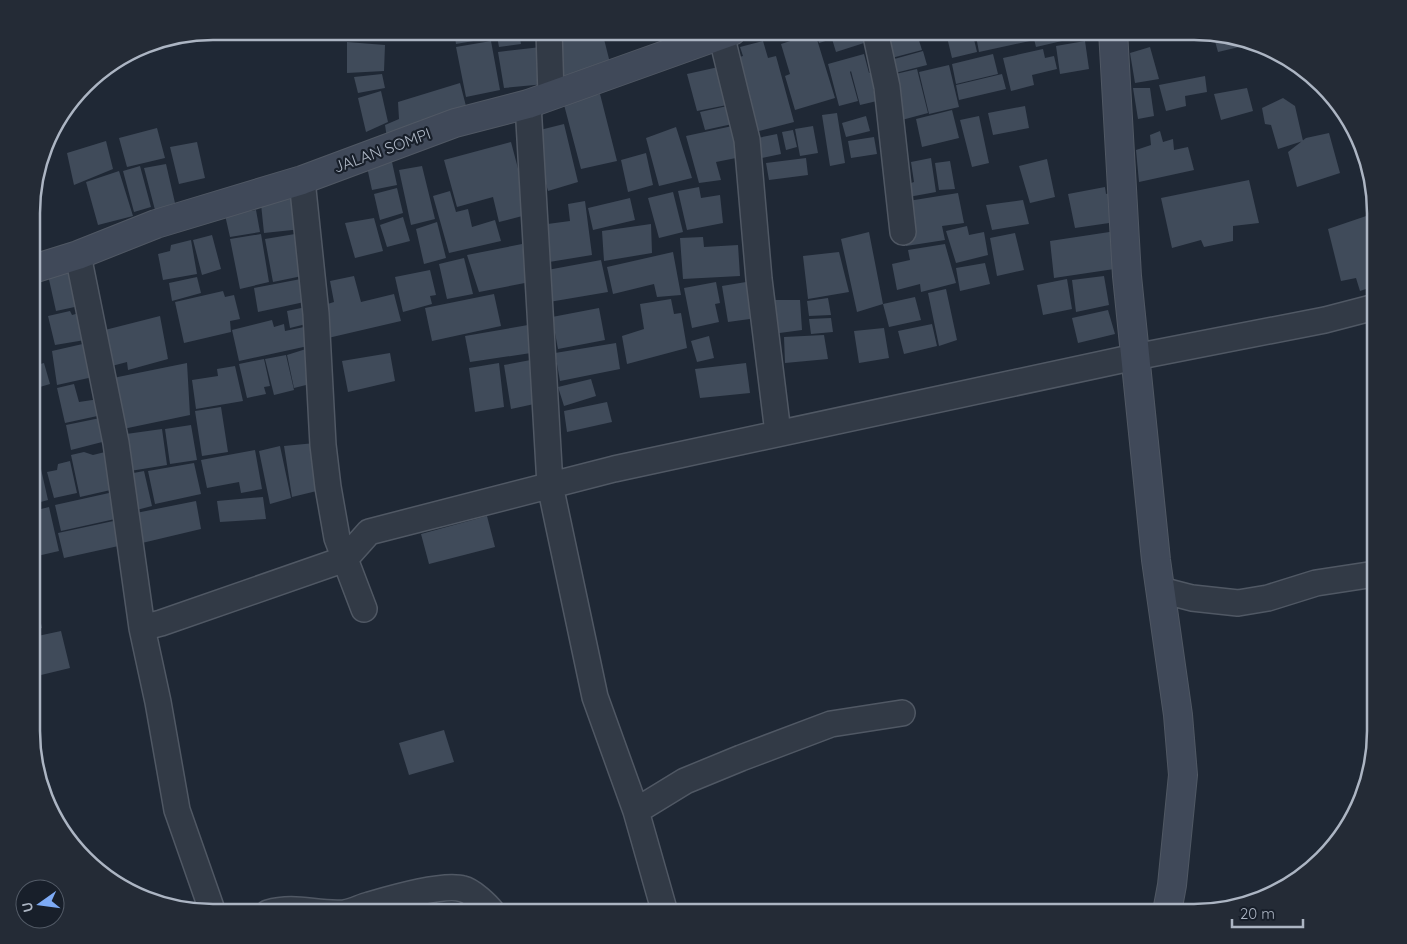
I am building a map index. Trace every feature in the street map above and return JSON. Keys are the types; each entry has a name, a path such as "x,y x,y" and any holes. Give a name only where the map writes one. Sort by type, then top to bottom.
{"street":[{"path":"548,40 540,100 550,485 596,697 636,811 662,904"},
{"name":"JALAN SOMPI","path":"40,267 78,255 156,224 302,180 455,123 540,100 707,40"},
{"path":"727,40 747,140 759,279 778,433"},
{"path":"877,40 887,87 903,232"},
{"path":"1113,40 1127,276 1161,590 1178,715 1183,775 1168,904"},
{"path":"302,180 316,314 323,444 328,487 344,559 364,610"},
{"path":"78,255 116,443 142,628 158,702 177,810 210,904"},
{"path":"142,628 344,559 369,532 614,468 1135,357 1325,320 1367,309"},
{"path":"1161,590 1192,598 1238,603 1268,598 1316,583 1367,575"},
{"path":"636,811 685,781 831,724 902,713"},
{"path":"373,904 446,888 464,889 485,904"}],"building":[{"path":"455,40 479,40 456,44"},
{"path":"498,40 520,40 521,44 499,47"},
{"path":"604,40 610,63 561,81 556,41"},
{"path":"793,40 817,40 835,98 795,110 785,76 790,74 781,44"},
{"path":"818,40 829,40 819,43"},
{"path":"832,40 863,40 864,43 836,52"},
{"path":"879,40 919,40 922,50 884,60"},
{"path":"948,40 974,40 977,52 952,58"},
{"path":"977,40 1030,40 1030,41 979,52"},
{"path":"1034,40 1066,40 1036,47"},
{"path":"491,41 500,90 466,97 456,47"},
{"path":"763,41 768,58 776,56 794,122 751,133 732,59 743,56 740,47"},
{"path":"1085,41 1089,69 1060,74 1056,46"},
{"path":"1215,41 1241,47 1218,52"},
{"path":"347,42 385,45 384,71 347,73"},
{"path":"541,47 545,84 504,88 498,52"},
{"path":"1150,47 1159,79 1135,83 1130,53"},
{"path":"1043,49 1045,58 1054,56 1057,69 1032,75 1034,85 1011,91 1003,58"},
{"path":"923,51 927,65 891,74 887,61"},
{"path":"864,54 869,73 880,70 884,85 873,88 877,101 860,105 851,71 858,101 839,106 828,64"},
{"path":"993,54 998,74 956,84 952,64"},
{"path":"949,65 959,107 929,114 919,72"},
{"path":"723,66 732,104 697,111 687,74"},
{"path":"917,69 928,113 898,121 887,76"},
{"path":"382,74 385,88 358,93 354,77"},
{"path":"1002,74 1006,89 959,100 956,85"},
{"path":"1205,76 1207,92 1185,96 1186,106 1166,111 1159,85"},
{"path":"460,83 466,106 387,138 385,125 399,119 398,102"},
{"path":"1133,88 1150,88 1154,116 1138,119"},
{"path":"1247,88 1253,111 1221,120 1214,94"},
{"path":"381,91 388,122 366,132 358,98"},
{"path":"600,94 617,161 581,169 563,101"},
{"path":"1283,98 1295,106 1303,141 1278,149 1271,125 1265,124 1262,108"},
{"path":"732,105 737,123 705,130 700,112"},
{"path":"1025,106 1029,128 993,135 988,113"},
{"path":"952,110 959,138 922,147 916,119"},
{"path":"837,113 845,163 830,166 822,115"},
{"path":"866,116 870,131 846,137 842,123"},
{"path":"979,116 989,163 972,167 960,120"},
{"path":"564,124 578,182 548,191 532,132"},
{"path":"737,125 741,157 716,162 721,180 699,183 686,136"},
{"path":"813,126 818,153 800,156 795,129"},
{"path":"676,127 692,178 659,186 646,138"},
{"path":"157,128 165,158 127,167 119,138"},
{"path":"793,130 797,147 786,150 782,132"},
{"path":"1160,131 1163,142 1173,139 1174,150 1188,147 1194,170 1139,182 1136,150 1151,145 1150,135"},
{"path":"1329,133 1340,173 1297,187 1288,152 1306,138"},
{"path":"777,134 781,154 752,160 748,140"},
{"path":"874,137 877,154 851,158 848,141"},
{"path":"106,141 113,169 74,185 67,153"},
{"path":"197,142 205,178 179,184 170,147"},
{"path":"511,142 530,214 499,222 493,197 457,207 444,160"},
{"path":"646,153 653,185 628,192 621,160"},
{"path":"806,158 808,175 769,180 766,163"},
{"path":"931,158 936,192 903,198 902,186 914,182 911,162"},
{"path":"1047,159 1055,197 1030,203 1019,166"},
{"path":"950,161 955,189 939,190 935,163"},
{"path":"392,162 397,185 372,190 367,167"},
{"path":"166,164 175,203 155,210 144,168"},
{"path":"140,166 151,207 134,212 123,171"},
{"path":"422,166 435,219 411,225 399,170"},
{"path":"119,171 133,216 98,225 86,182"},
{"path":"1249,180 1259,223 1233,226 1233,241 1204,247 1201,240 1172,248 1161,198"},
{"path":"699,187 701,198 720,195 723,223 687,230 678,191"},
{"path":"1105,187 1106,194 1110,193 1116,222 1075,228 1068,194"},
{"path":"397,188 403,213 380,220 374,194"},
{"path":"450,191 456,212 468,209 472,227 495,220 501,241 449,253 433,196"},
{"path":"673,192 683,232 659,238 648,198"},
{"path":"958,193 964,223 942,226 945,240 906,246 902,202"},
{"path":"297,196 302,229 264,233 261,204"},
{"path":"630,198 635,220 593,230 588,208"},
{"path":"1023,200 1029,224 992,230 986,205"},
{"path":"585,201 592,255 543,263 540,225 570,221 568,204"},
{"path":"256,210 260,232 230,237 225,215"},
{"path":"1367,216 1367,289 1360,291 1356,278 1341,281 1328,229"},
{"path":"403,217 410,241 387,247 380,225"},
{"path":"374,218 383,251 355,258 345,223"},
{"path":"437,222 446,258 424,264 416,229"},
{"path":"651,224 652,253 604,261 602,231"},
{"path":"967,226 969,235 984,232 988,255 956,263 946,231"},
{"path":"1116,231 1121,268 1054,278 1050,241"},
{"path":"869,232 883,304 857,312 841,239"},
{"path":"301,233 307,275 273,282 265,239"},
{"path":"1015,233 1024,270 997,276 990,238"},
{"path":"261,234 269,282 240,289 230,239"},
{"path":"212,235 221,269 202,275 193,240"},
{"path":"703,237 704,247 738,245 740,276 683,279 680,238"},
{"path":"191,240 197,274 163,280 158,254 170,251 171,245"},
{"path":"522,244 530,282 479,292 467,255"},
{"path":"945,244 956,283 921,292 920,284 897,290 892,264 910,260 908,250"},
{"path":"673,252 681,295 657,297 654,284 613,294 607,267"},
{"path":"839,252 849,292 808,299 803,256"},
{"path":"464,258 473,294 447,299 439,264"},
{"path":"601,260 608,292 549,302 542,271"},
{"path":"985,263 990,284 960,291 956,268"},
{"path":"76,268 84,305 56,311 48,275"},
{"path":"430,270 436,295 430,296 432,304 403,312 395,277"},
{"path":"354,276 361,302 394,294 401,321 328,338 321,306 334,302 330,281"},
{"path":"1104,276 1109,305 1076,312 1072,280"},
{"path":"197,277 201,293 172,301 169,283"},
{"path":"306,278 309,301 258,312 254,288"},
{"path":"1067,279 1072,309 1043,315 1037,285"},
{"path":"752,281 757,318 728,322 722,286"},
{"path":"716,282 720,303 715,304 719,322 692,328 684,288"},
{"path":"946,289 957,340 939,346 928,293"},
{"path":"223,291 225,297 234,295 240,319 230,321 231,332 184,343 175,302"},
{"path":"494,294 501,326 432,341 425,308"},
{"path":"915,297 921,320 889,327 883,304"},
{"path":"828,298 831,315 809,316 807,301"},
{"path":"671,299 674,314 681,313 687,348 627,364 622,336 644,329 640,304"},
{"path":"770,300 800,300 802,330 772,334"},
{"path":"306,307 310,323 290,328 287,311"},
{"path":"599,308 605,340 558,349 552,317"},
{"path":"1108,310 1115,334 1078,343 1072,318"},
{"path":"70,311 72,315 83,312 91,339 55,345 48,316"},
{"path":"160,316 168,359 128,370 127,362 108,367 101,331"},
{"path":"831,318 833,332 811,334 809,319"},
{"path":"272,320 274,327 284,324 285,331 304,327 308,346 239,361 232,330"},
{"path":"932,324 937,346 904,354 898,331"},
{"path":"528,325 531,353 470,362 465,336"},
{"path":"884,328 889,358 859,363 854,331"},
{"path":"824,335 828,359 785,363 784,337"},
{"path":"709,336 714,358 697,362 691,341"},
{"path":"87,343 93,377 57,385 52,351"},
{"path":"616,343 620,369 560,381 555,353"},
{"path":"306,349 310,384 294,388 287,355"},
{"path":"390,353 395,381 348,392 342,361"},
{"path":"286,355 294,390 274,395 265,359"},
{"path":"264,359 270,386 264,387 266,394 247,398 239,364"},
{"path":"536,359 539,403 511,409 504,365"},
{"path":"44,363 50,384 40,387 40,364"},
{"path":"187,363 190,415 123,429 113,378"},
{"path":"499,363 504,407 475,412 469,368"},
{"path":"746,363 750,393 700,398 695,369"},
{"path":"235,366 243,401 196,409 192,380 218,376 217,369"},
{"path":"591,379 596,396 564,406 558,387"},
{"path":"74,384 79,402 99,399 102,415 65,423 57,388"},
{"path":"607,402 612,422 567,432 564,411"},
{"path":"221,407 228,452 202,456 195,411"},
{"path":"105,417 110,440 71,450 66,425"},
{"path":"191,425 197,460 170,464 165,429"},
{"path":"162,429 167,465 124,472 119,435"},
{"path":"315,443 325,489 292,497 284,446"},
{"path":"280,446 291,498 270,504 259,451"},
{"path":"255,450 262,489 241,493 239,482 207,488 201,460"},
{"path":"109,451 115,489 80,497 71,455 84,452 93,455"},
{"path":"70,461 77,493 54,498 47,472 57,470 58,464"},
{"path":"194,463 201,494 155,504 148,471"},
{"path":"40,469 48,500 40,502"},
{"path":"144,471 152,506 129,512 123,475"},
{"path":"109,493 115,519 61,531 55,505"},
{"path":"263,497 266,519 220,522 217,501"},
{"path":"196,501 201,529 142,543 136,513"},
{"path":"49,507 59,551 40,555 40,509"},
{"path":"487,516 495,547 429,564 421,534"},
{"path":"118,520 123,545 64,558 58,533"},
{"path":"61,631 70,668 41,675 40,636"},
{"path":"444,730 454,762 409,775 399,743"}]}
